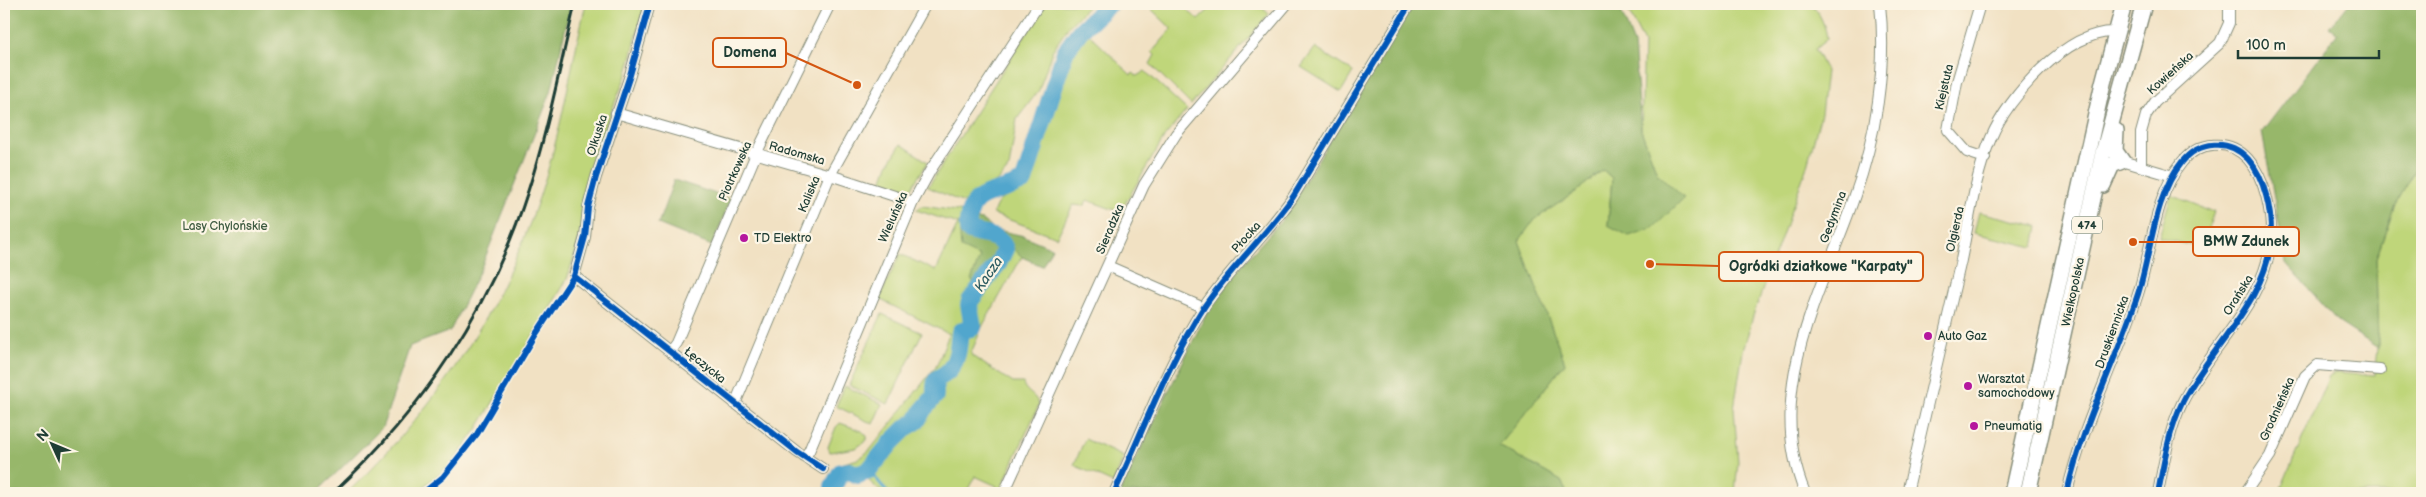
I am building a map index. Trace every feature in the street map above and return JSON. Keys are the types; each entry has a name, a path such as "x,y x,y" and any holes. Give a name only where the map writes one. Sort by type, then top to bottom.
{"main road":[{"name":"Wielkopolska","path":"2012,493 2115,32 2124,4"},
{"name":"Wielkopolska","path":"2028,493 2085,233 2121,86 2144,4"},
{"path":"2085,233 2107,173 2112,165 2122,161 2115,150 2114,144 2121,86"}],"street":[{"name":"Olkuska","path":"574,276 585,237 588,207 616,113 630,75 650,4"},
{"name":"Piotrkowska","path":"670,351 676,343 756,154 830,4"},
{"name":"Kaliska","path":"735,404 830,176 926,4"},
{"name":"Wieluńska","path":"804,457 809,451 912,202 1038,4"},
{"name":"Sieradzka","path":"1004,493 1144,185 1176,134 1287,4"},
{"name":"Płocka","path":"1114,493 1174,364 1204,308 1237,263 1279,218 1410,4"},
{"name":"Gedymina","path":"1805,493 1794,466 1792,447 1790,413 1795,367 1813,303 1854,198 1868,154 1879,87 1880,4"},
{"name":"Kiejstuta","path":"1980,4 1957,82 1948,130 1968,152 1985,158"},
{"name":"Kowieńska","path":"2141,166 2141,133 2146,115 2155,102 2220,43 2229,23 2230,4"},
{"name":"Olgierda","path":"1907,493 1991,138 2001,118 2033,78 2065,51 2084,39 2103,32 2115,32"},
{"name":"Radomska","path":"616,113 912,202"},
{"name":"Orańska","path":"2158,493 2165,457 2183,402 2204,365 2260,283 2266,269 2271,238 2271,222 2262,183 2255,168 2239,151 2228,146 2211,144 2188,156 2173,176"},
{"path":"2122,161 2173,176"},
{"name":"Druskiennicka","path":"2067,493 2077,455 2138,294 2163,199 2173,176"},
{"path":"1108,266 1204,308"},
{"name":"Łęczycka","path":"574,276 735,404 804,457 823,469"},
{"name":"Grodnieńska","path":"2245,493 2270,456 2306,376 2312,368 2326,365 2380,370"}],"green space":[{"name":"Lasy Chylońskie","path":"4,4 571,4 551,92 481,268 450,331 410,346 382,428 316,493 4,493"},
{"path":"586,4 645,4 627,73 605,127 581,234 567,279 477,429 451,465 415,493 347,493 413,422 442,385 492,306 513,264 531,219 553,152"},
{"path":"1045,4 1090,4 1069,26 1052,51 1039,90 1017,119 1009,168 998,181 975,195 968,205 928,187"},
{"path":"1146,4 1186,4 1186,8 1198,20 1215,4 1258,4 1269,14 1191,105 1150,64 1155,55 1152,52 1172,29"},
{"path":"1415,4 1618,4 1634,44 1641,130 1657,173 1684,198 1653,228 1629,236 1608,225 1612,178 1603,170 1574,193 1534,220 1519,241 1565,363 1499,446 1561,481 1567,493 1119,493 1207,312 1240,267 1281,221 1391,39"},
{"path":"1625,4 1812,4 1818,12 1826,34 1827,39 1815,49 1826,71 1821,114 1806,169 1753,316 1743,351 1734,408 1738,462 1735,493 1567,493 1561,481 1499,446 1565,363 1519,241 1533,220 1574,193 1603,170 1612,178 1608,225 1657,173 1641,130 1644,43"},
{"path":"2348,4 2422,4 2422,159 2394,207 2376,259 2378,348 2338,322 2286,263 2262,132 2337,34 2329,28"},
{"path":"1087,32 1131,75 1133,73 1137,76 1145,71 1187,110 1165,136 1120,212 1087,200 1084,206 1073,205 1057,237 993,214 1000,201 1019,191 1030,178 1030,169 1040,136 1069,57"},
{"path":"1315,48 1353,72 1341,92 1301,67"},
{"path":"901,144 928,162 908,193 881,185 888,165"},
{"path":"2422,159 2422,493 2279,493 2329,376 2336,372 2375,375 2378,348 2376,259 2394,207"},
{"path":"674,180 731,199 712,246 658,224"},
{"path":"2171,195 2214,212 2201,248 2159,237"},
{"path":"922,206 964,212 959,224 980,257 985,293 1014,249 1022,257 983,325 971,353 972,356 1013,383 1023,383 1039,405 999,493 994,493 997,486 975,476 966,493 882,493 867,479 852,476 847,477 836,488 838,493 825,493 828,479 837,465 858,459 870,450 937,365 949,334 879,299 900,254 936,271 958,224 916,210"},
{"path":"1979,212 2038,226 2034,247 1974,233"},
{"path":"974,219 982,220 993,229 1024,236 1052,248 1042,266 1022,257 1014,249 985,293 971,280 980,257 961,248 960,220 972,223"},
{"path":"882,314 922,333 888,404 849,385"},
{"path":"845,386 882,404 873,424 836,406"},
{"path":"840,423 862,431 867,436 867,440 856,448 830,452 828,447 836,427"},
{"path":"1085,439 1124,457 1113,483 1074,465"}],"waterway":[{"name":"Kacza","path":"833,493 833,487 841,472 850,471 858,475 869,470 891,443 907,427 917,421 923,410 935,396 937,380 954,364 960,332 973,327 970,301 998,264 1005,249 999,240 994,237 968,230 972,206 985,195 1024,181 1065,52 1080,31 1109,4"},
{"path":"869,470 888,493"}],"railway":[{"path":"333,493 396,428 424,392 474,316 494,276 513,234 535,168 575,4"}],"cycle path":[{"path":"423,493 443,477 477,434 536,334 574,276 585,237 588,207 596,177 630,75 650,4"},
{"path":"1114,493 1178,351 1204,307 1214,292 1272,225 1293,197 1410,4"},
{"path":"2067,493 2081,443 2138,294 2154,225 2165,191 2182,162 2189,155 2205,146 2223,145 2240,152 2248,159 2263,185 2269,207 2271,228 2267,260 2260,282 2249,302 2194,381 2183,401 2171,434 2158,493"},
{"path":"574,276 797,452 823,469"}],"place":[{"name":"Domena","path":"857,85"},
{"name":"TD Elektro","path":"744,238"},
{"name":"BMW Zdunek","path":"2133,242"},
{"name":"Ogródki działkowe \"Karpaty\"","path":"1650,264"},
{"name":"Auto Gaz","path":"1928,336"},
{"name":"Warsztat samochodowy","path":"1968,386"},
{"name":"Pneumatig","path":"1974,426"}]}
